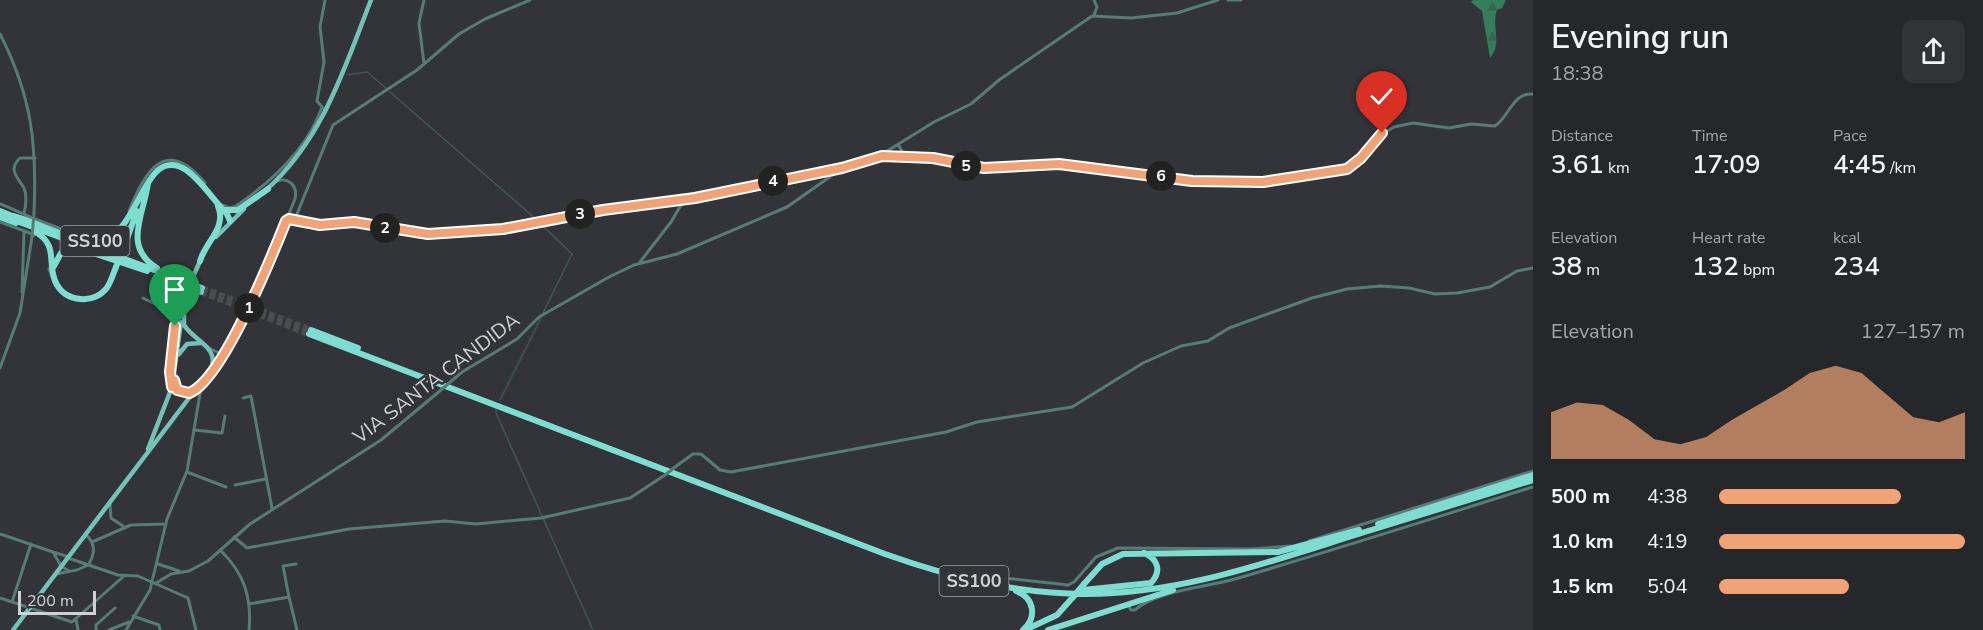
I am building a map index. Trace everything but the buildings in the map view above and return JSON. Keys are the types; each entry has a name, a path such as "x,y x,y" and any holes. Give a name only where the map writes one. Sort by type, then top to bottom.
{"highway":[{"path":"149,181 165,167 183,168 230,221"},
{"name":"SS100","path":"0,214 13,216 78,238 104,240 118,233 126,225 149,181"},
{"name":"SS100","path":"0,214 45,239 52,252 57,284 72,297 91,298 105,289 116,267 149,181"},
{"name":"SS100","path":"0,214 201,290 193,282 156,267 140,250 136,229 149,181"},
{"path":"220,209 238,210 268,189"},
{"path":"200,261 220,226 220,209"},
{"name":"SS100","path":"13,216 193,282"},
{"name":"SS100","path":"54,275 57,258 65,251 74,248 147,271"},
{"name":"SS100","path":"1024,630 1029,624 1032,609 1028,598 1022,593 957,577 877,551 310,332 901,556 989,581 1139,588 1199,578 1363,530 1533,473"},
{"name":"SS100","path":"957,577 1035,591 1100,594 1181,586 1245,571 1533,480"},
{"name":"SS100","path":"1024,630 1057,615 1099,566 1127,554 1144,551 1278,552 1363,530"},
{"name":"SS100","path":"1083,587 1151,583 1157,573 1157,566 1153,558 1144,551"},
{"path":"1048,630 1128,604 1245,571"}],"main road":[{"path":"140,461 162,417 172,387 184,306 188,289 193,282 200,261 230,221 275,182 307,144 325,109 371,0"},
{"path":"13,630 140,461 209,374 213,363 209,348 185,328 184,306"},
{"path":"178,355 187,344 194,342 203,344"},
{"path":"174,380 177,390 182,393 189,393 197,389"}],"street":[{"path":"0,204 87,236 106,234 125,219 140,184 151,168 171,160 192,168 220,203 233,208 265,184 282,167 325,109 317,101 324,62 320,27 325,0"},
{"path":"424,0 419,23 424,64"},
{"path":"295,219 332,126 424,64 465,30 530,0"},
{"path":"286,221 295,219 320,225 351,222 414,232 448,234 519,227 592,211 684,200 842,168 877,157 934,122 971,104 999,80 1094,15 1097,7 1094,0"},
{"path":"1094,15 1131,18 1177,13 1218,0"},
{"path":"1228,0 1241,0"},
{"path":"0,34 23,85 35,158 32,237 22,293"},
{"path":"877,157 937,159 984,168 1059,164 1192,181 1275,181 1350,168 1361,158 1375,138 1394,127 1413,123 1449,128 1471,124 1495,126 1518,98 1524,94 1533,94"},
{"path":"898,144 905,157"},
{"path":"24,213 25,190 15,178 16,162 20,158 35,158"},
{"name":"VIA SANTA CANDIDA","path":"154,582 171,574 202,565 272,508 381,440 462,372 517,339 542,316 609,277 638,264 677,254 787,207 842,168"},
{"path":"824,171 828,178"},
{"path":"209,374 225,351 256,293 296,196 295,188 289,182 275,182"},
{"path":"638,264 675,217 684,200"},
{"path":"0,222 38,237 44,243 49,257 51,279 54,285 57,284"},
{"path":"0,368 20,313 24,231"},
{"path":"234,537 247,548 350,529 445,521 476,524 542,518 630,498 693,454 702,454 720,470 731,472 946,432 977,422 1068,408 1120,380 1143,363 1181,346 1208,341 1229,328 1343,289 1381,286 1409,288 1435,294 1457,293 1490,287 1517,272 1533,268"},
{"path":"143,298 176,314 170,372 172,387"},
{"path":"209,348 218,354 225,351"},
{"path":"126,630 154,582 166,524 187,472 202,382"},
{"path":"243,398 251,396 272,508"},
{"path":"195,430 222,433 225,416"},
{"path":"187,472 226,487"},
{"path":"996,576 1071,584 1088,564 1109,551 1122,548 1144,551 1289,546 1533,473"},
{"path":"235,485 267,479"},
{"path":"1128,604 1134,611 1142,604 1160,598 1238,578 1533,487"},
{"path":"111,502 111,518 126,526"},
{"path":"92,542 126,526 166,524"},
{"path":"0,534 88,565 154,582 189,599 196,630"},
{"path":"57,560 56,573 88,565 94,552 92,542 86,535"},
{"path":"12,602 31,544"},
{"path":"221,551 241,576 249,604 249,630"},
{"path":"53,552 61,567 69,571"},
{"path":"158,564 181,572"},
{"path":"296,564 283,566 297,630"},
{"path":"0,598 71,622 125,575"},
{"path":"249,604 289,597"},
{"path":"96,630 96,625 115,608"},
{"path":"133,616 159,625 160,630"},
{"path":"76,620 78,630"},
{"path":"109,630 129,622"}],"green space":[{"path":"1473,0 1506,0 1502,8 1497,10 1496,47 1490,58 1482,11 1471,2"}],"waterway":[{"path":"347,75 367,72 387,89"},
{"path":"390,92 537,220"},
{"path":"542,225 572,254 543,313"},
{"path":"500,400 541,318"},
{"path":"496,409 593,630"}],"tunnel":[{"path":"202,288 311,330"},
{"path":"201,292 309,334"}],"route":[{"path":"175,326 174,352 170,372 172,387 174,380 177,390 185,394 197,389 227,347 256,293 286,221 289,219 320,225 354,222 428,234 503,229 537,224 592,211 695,198 842,168 882,156 933,158 977,168 1059,164 1192,181 1263,182 1347,169 1361,158 1375,138 1382,133"}]}
